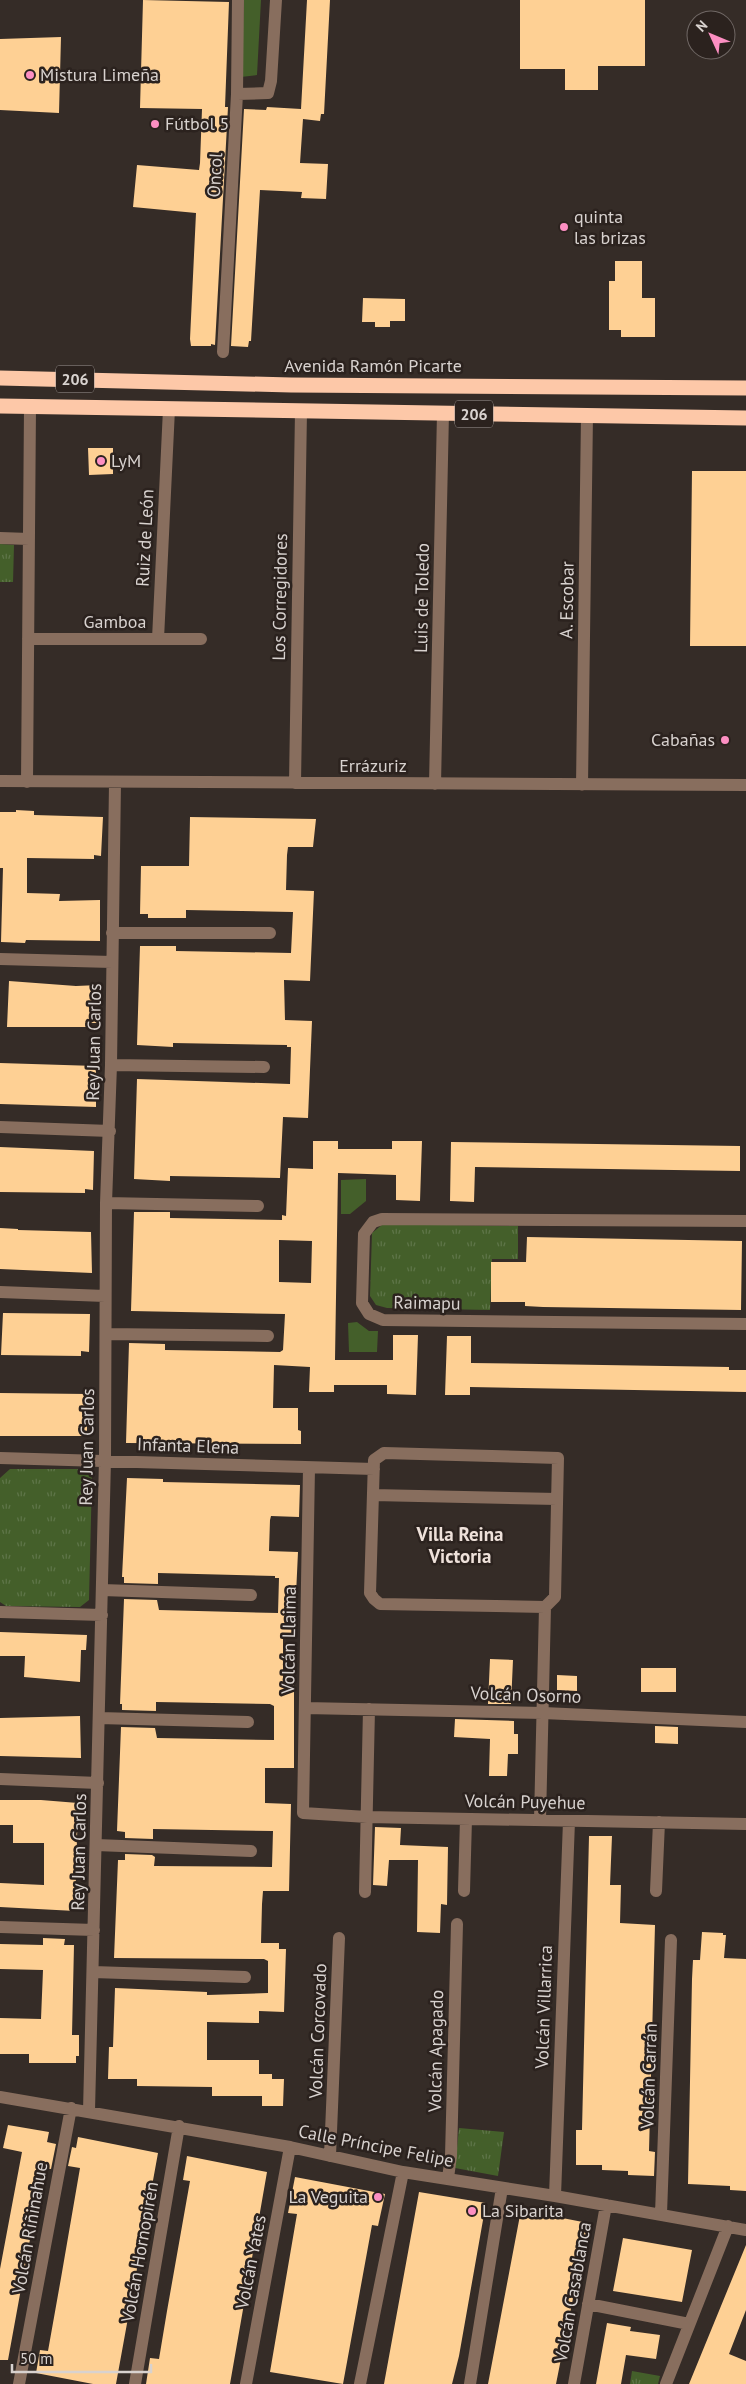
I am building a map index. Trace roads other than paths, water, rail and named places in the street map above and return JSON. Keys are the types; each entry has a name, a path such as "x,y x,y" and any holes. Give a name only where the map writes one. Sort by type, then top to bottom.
{"highway":[{"name":"Avenida Ramón Picarte","path":"0,378 291,385 746,388"},
{"path":"291,385 299,396 301,411"},
{"name":"206","path":"0,406 746,418"}],"street":[{"name":"Oncol","path":"223,352 237,94 238,0"},
{"path":"237,94 268,93 271,81 276,0"},
{"path":"28,782 30,407"},
{"name":"Ruiz de León","path":"158,640 169,409"},
{"name":"Los Corregidores","path":"295,783 301,411"},
{"name":"Luis de Toledo","path":"435,784 443,413"},
{"name":"A. Escobar","path":"582,785 587,415"},
{"path":"0,538 29,538"},
{"name":"Gamboa","path":"28,639 201,639"},
{"name":"Errázuriz","path":"0,782 746,785"},
{"name":"Rey Juan Carlos","path":"89,2111 102,1615 106,1202 110,1131 115,783"},
{"path":"112,933 270,933"},
{"path":"0,959 112,962"},
{"path":"111,1065 264,1067"},
{"path":"0,1127 110,1131"},
{"path":"106,1202 258,1206"},
{"name":"Raimapu","path":"746,1221 382,1219 373,1222 364,1234 362,1303 369,1314 382,1320 746,1324"},
{"path":"0,1292 105,1296"},
{"path":"106,1334 268,1336"},
{"path":"540,1820 545,1607 555,1597 558,1458 384,1453 374,1460 370,1593 374,1599 380,1604 545,1607"},
{"name":"Infanta Elena","path":"0,1458 374,1469"},
{"name":"Volcán Llaima","path":"303,1813 309,1468"},
{"path":"373,1496 557,1499"},
{"path":"102,1590 252,1595"},
{"path":"0,1612 102,1615"},
{"name":"Volcán Osorno","path":"305,1708 543,1713 746,1722"},
{"path":"365,1892 369,1709"},
{"path":"99,1718 248,1722"},
{"path":"0,1779 98,1783"},
{"name":"Volcán Puyehue","path":"303,1813 366,1817 746,1824"},
{"path":"464,1891 466,1819"},
{"name":"Volcán Villarrica","path":"556,2196 569,1821"},
{"path":"656,1891 659,1822"},
{"path":"96,1845 250,1851"},
{"name":"Volcán Apagado","path":"448,2178 451,2156 457,1924"},
{"path":"0,1927 94,1930"},
{"name":"Volcán Corcovado","path":"330,2156 339,1938"},
{"name":"Volcán Carrán","path":"661,2214 671,1940"},
{"path":"93,1972 244,1977"},
{"name":"Calle Príncipe Felipe","path":"0,2097 179,2126 290,2147 403,2172 556,2196 746,2230"},
{"name":"Volcán Riñinahue","path":"19,2384 71,2108"},
{"name":"Volcán Hornopirén","path":"135,2384 179,2126"},
{"name":"Volcán Yates","path":"246,2384 290,2147"},
{"path":"360,2384 403,2172"},
{"path":"470,2384 502,2188"},
{"name":"Volcán Casablanca","path":"574,2384 606,2205"},
{"path":"666,2384 728,2226"},
{"path":"588,2304 689,2324"}],"place":[{"name":"Mistura Limeña","path":"30,75"},
{"name":"Fútbol 5","path":"155,124"},
{"name":"quinta las brizas","path":"564,227"},
{"name":"LyM","path":"101,461"},
{"name":"Cabañas","path":"725,740"},
{"name":"La Veguita","path":"378,2197"},
{"name":"La Sibarita","path":"472,2211"}],"district":[{"name":"Villa Reina Victoria","path":"460,1545"}]}
